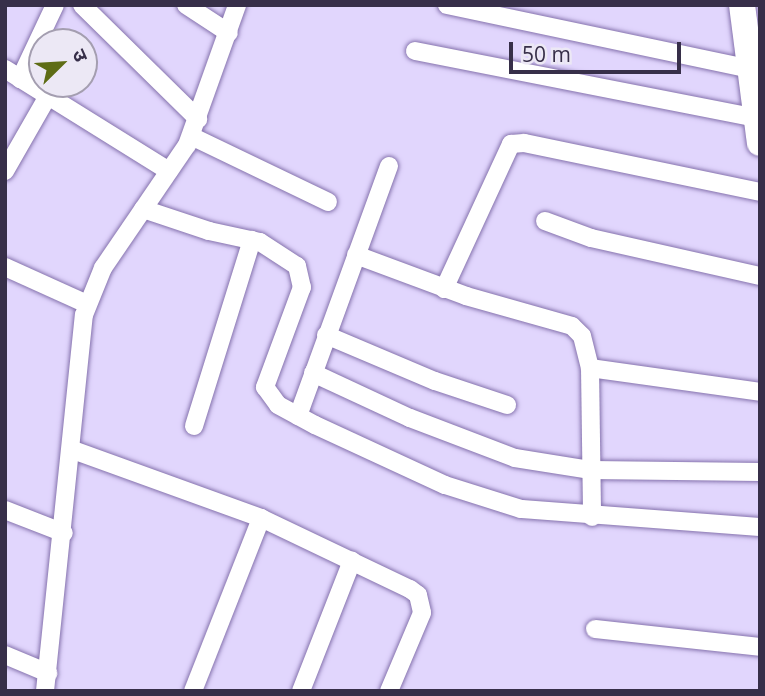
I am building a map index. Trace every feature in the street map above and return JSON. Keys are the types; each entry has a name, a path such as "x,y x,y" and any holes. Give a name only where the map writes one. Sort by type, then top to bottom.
{"street":[{"path":"28,83 13,74 55,5"},
{"path":"82,5 198,118"},
{"path":"186,5 229,33"},
{"path":"5,654 46,682 88,304 103,268 191,136 237,5"},
{"path":"447,5 751,69"},
{"path":"415,51 758,115 743,5"},
{"path":"5,171 47,98"},
{"path":"51,98 169,171"},
{"path":"191,136 328,202"},
{"path":"444,289 511,144 524,143 760,192"},
{"path":"298,416 389,166"},
{"path":"144,209 251,240 291,259 301,275 302,287 265,387 268,397 298,416 445,485 521,509 592,517 760,527"},
{"path":"545,221 591,239 760,276"},
{"path":"194,426 251,240"},
{"path":"356,255 444,289 572,326 582,336 590,368 592,517"},
{"path":"5,267 88,304"},
{"path":"326,335 435,381 507,405"},
{"path":"590,368 760,392"},
{"path":"313,373 410,418 515,458 591,470 760,472"},
{"path":"73,450 261,517 410,589 421,603 419,626 389,691"},
{"path":"5,510 64,533"},
{"path":"193,691 261,517"},
{"path":"301,691 352,561"},
{"path":"595,629 760,647"}]}
